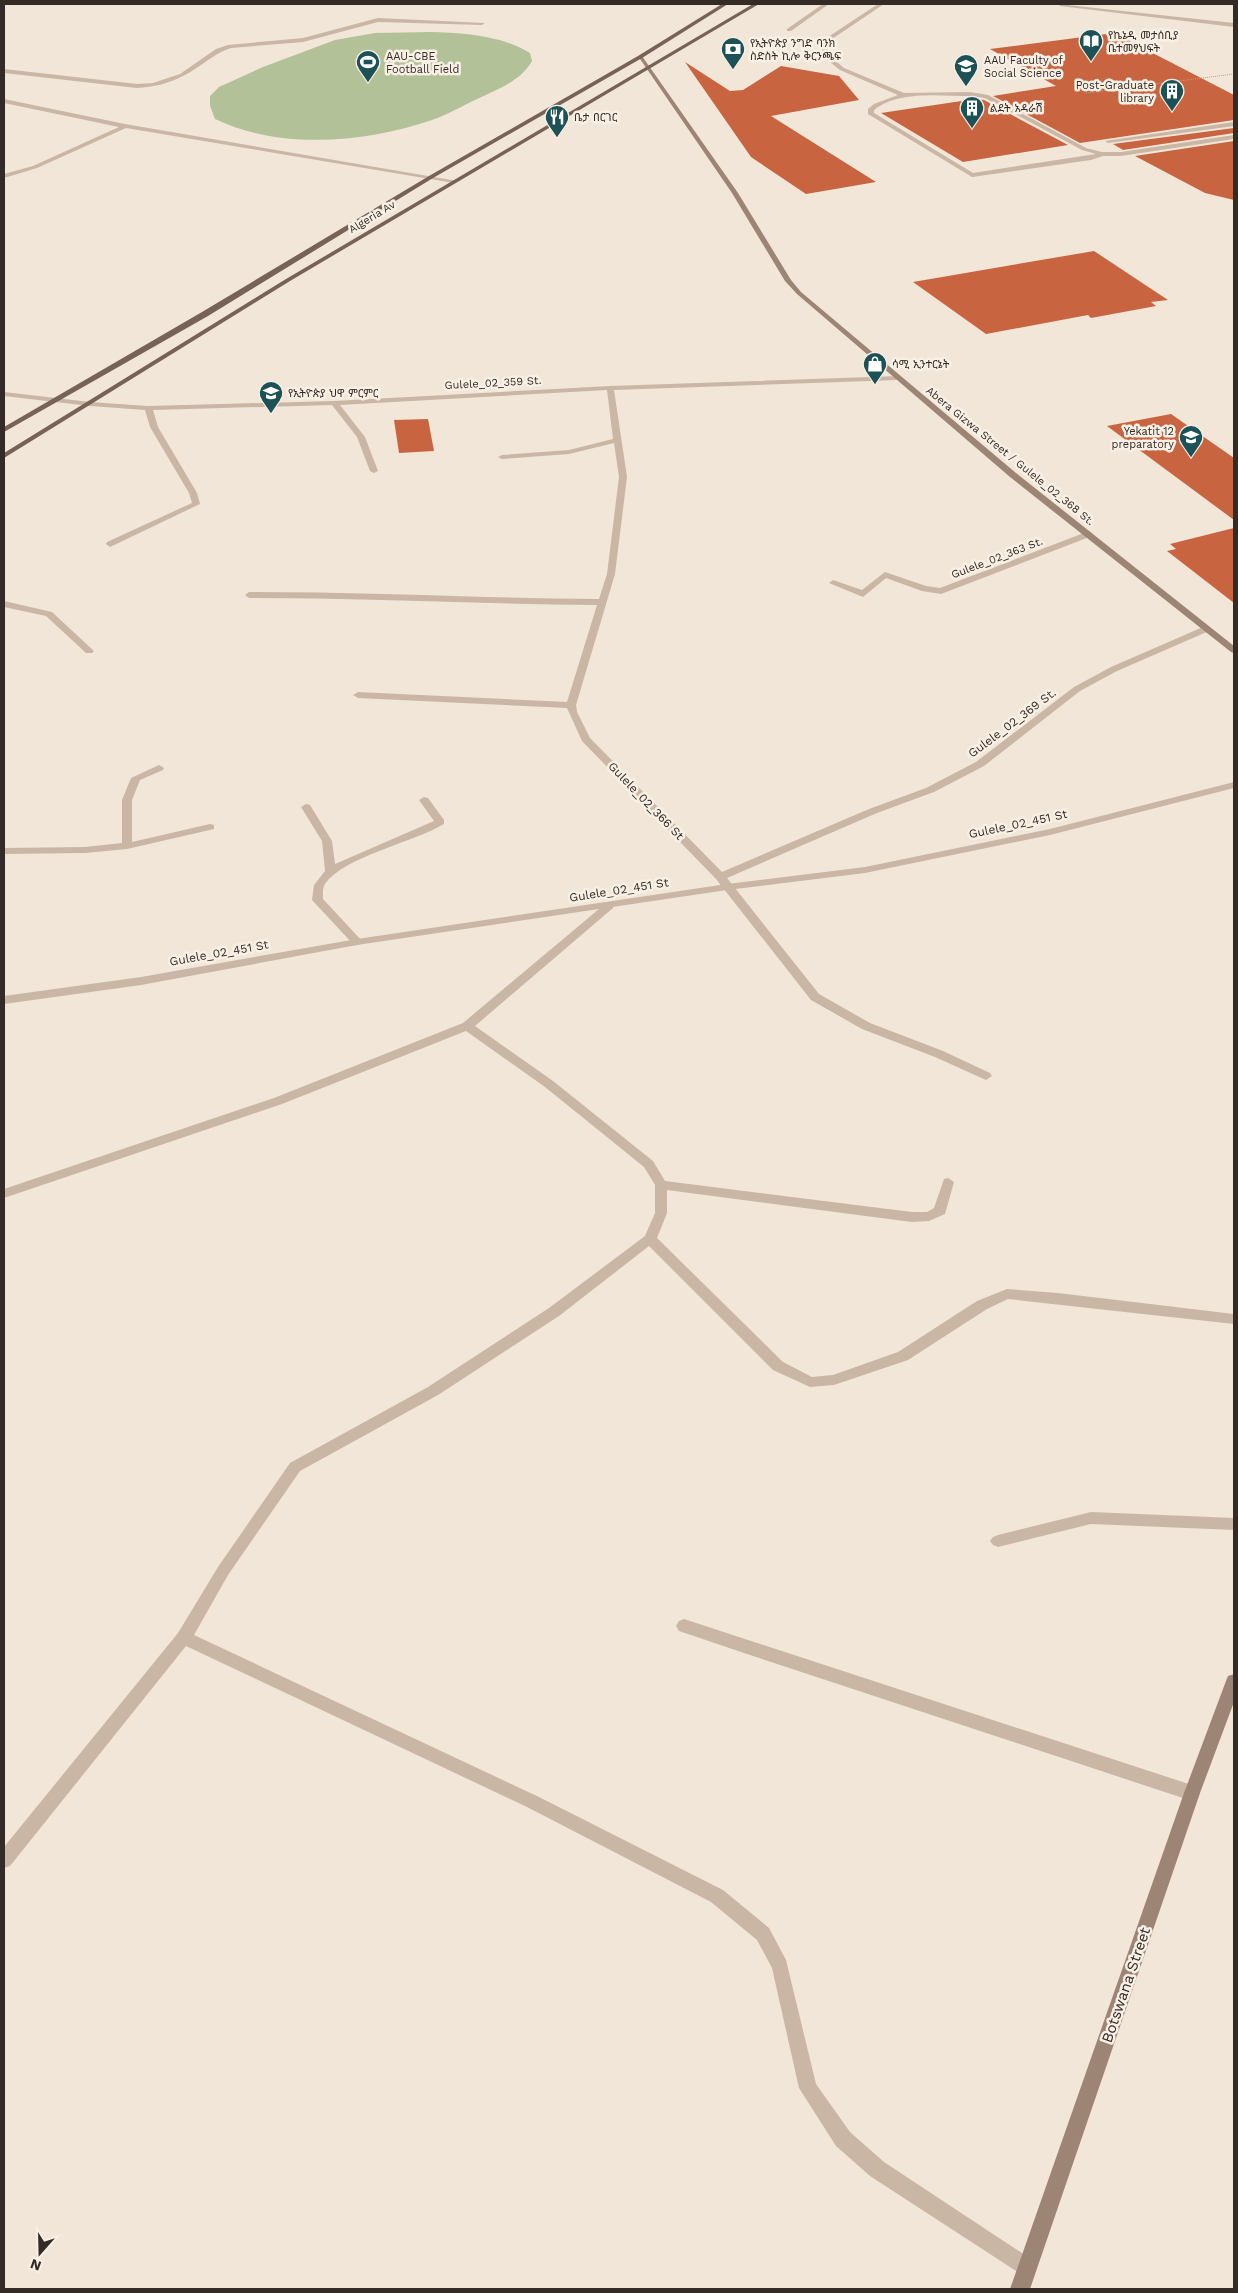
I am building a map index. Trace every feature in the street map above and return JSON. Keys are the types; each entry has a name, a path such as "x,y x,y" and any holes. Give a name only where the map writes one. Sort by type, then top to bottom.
{"main road":[{"name":"Algeria Av","path":"4,430 205,314 431,177 640,56 725,4"},
{"name":"Algeria Av","path":"4,456 288,280 454,181 649,69 756,4"},
{"name":"Abera Gizwa Street / Gulele_02_368 St.","path":"640,56 735,193 788,281 897,378 1234,650"},
{"name":"Botswana Street","path":"1020,2289 1192,1793 1234,1681"}],"street":[{"path":"790,30 826,4"},
{"path":"881,4 827,40 824,46 827,57 842,69 903,95"},
{"path":"1060,4 1234,25"},
{"path":"4,71 137,86 154,85 182,75 218,50 230,46 303,40 378,20 482,23"},
{"path":"1102,154 1091,158 972,175 871,114 871,109 876,104 903,95 970,94 986,96 1084,149 1102,154 1121,154 1234,137"},
{"path":"4,101 125,126 454,181"},
{"path":"1108,141 1234,124"},
{"path":"4,176 35,167 125,126"},
{"name":"Gulele_02_359 St.","path":"4,394 90,404 148,408 334,403 610,388 897,378"},
{"path":"358,695 571,705 611,574 623,478 610,388"},
{"path":"334,403 361,437 374,471"},
{"path":"110,544 196,504 194,493 154,427 148,408"},
{"path":"502,457 569,452 617,440"},
{"name":"Gulele_02_363 St.","path":"833,583 863,594 885,575 925,589 942,591 1088,534"},
{"path":"249,595 364,595 486,601 604,602"},
{"path":"4,604 49,614 89,651"},
{"name":"Gulele_02_369 St.","path":"720,877 873,810 930,790 980,764 1077,689 1114,669 1206,629"},
{"name":"Gulele_02_366 St","path":"571,705 572,712 586,739 720,877 815,997 866,1026 939,1054 986,1076"},
{"path":"127,846 127,800 136,778 159,768"},
{"name":"Gulele_02_451 St","path":"4,1000 141,981 357,942 727,887 865,870 1030,836 1234,785"},
{"path":"357,942 317,900 318,886 330,871 429,830 440,822 424,800"},
{"path":"306,807 328,841 330,871"},
{"path":"4,851 85,850 127,846 210,827"},
{"path":"4,1194 278,1101 467,1026 609,906"},
{"path":"4,1860 184,1638 223,1571 295,1467 433,1391 554,1312 650,1239 661,1213 661,1185 649,1164 549,1084 467,1026"},
{"path":"661,1185 912,1217 929,1216 940,1211 948,1182"},
{"path":"650,1239 778,1366 810,1382 834,1380 903,1356 982,1304 1007,1294 1058,1298 1234,1319"},
{"path":"998,1541 1091,1518 1234,1524"},
{"path":"684,1626 821,1674 933,1707 1192,1793"},
{"path":"184,1638 533,1802 717,1896 763,1934 780,1966 808,2088 843,2139 876,2169 1027,2268"}],"path":[{"path":"1086,94 1234,74"}],"green space":[{"name":"AAU-CBE Football Field","path":"430,32 469,34 506,42 530,53 532,61 515,80 443,116 406,128 351,138 295,139 240,129 215,119 210,106 210,96 219,87 263,67 335,40 375,33"}],"building":[{"path":"1114,33 1234,95 1234,120 1080,143 993,96 1056,86 990,49"},
{"path":"685,62 730,91 743,90 781,66 839,76 859,100 771,116 876,182 806,194 751,157"},
{"name":"ልደት አዳራሽ","path":"975,99 984,100 1068,145 963,162 881,113"},
{"path":"1234,128 1234,133 1123,150 1113,144"},
{"path":"1234,141 1234,200 1205,193 1135,156"},
{"path":"1094,251 1168,300 1151,302 1156,306 1091,318 1088,315 986,334 913,282"},
{"path":"1171,414 1234,458 1234,520 1107,426"},
{"path":"428,419 434,451 399,453 394,420"},
{"path":"1234,528 1234,603 1167,551 1176,549 1170,544"}],"place":[{"name":"የኬኔዲ መታሰቢያ ቤተመፃህፍት","path":"1091,62"},
{"name":"የኢትዮጵያ ንግድ ባንክ ስድስት ኪሎ ቅርንጫፍ","path":"733,70"},
{"name":"AAU-CBE Football Field","path":"368,83"},
{"name":"AAU Faculty of Social Science","path":"966,87"},
{"name":"Post-Graduate library","path":"1172,112"},
{"name":"ልደት አዳራሽ","path":"972,129"},
{"name":"ቤታ በርገር","path":"557,138"},
{"name":"ሳሚ ኢንተርኔት","path":"875,385"},
{"name":"የኢትዮጵያ ህዋ ምርምር","path":"271,414"},
{"name":"Yekatit 12 preparatory","path":"1191,458"}]}
